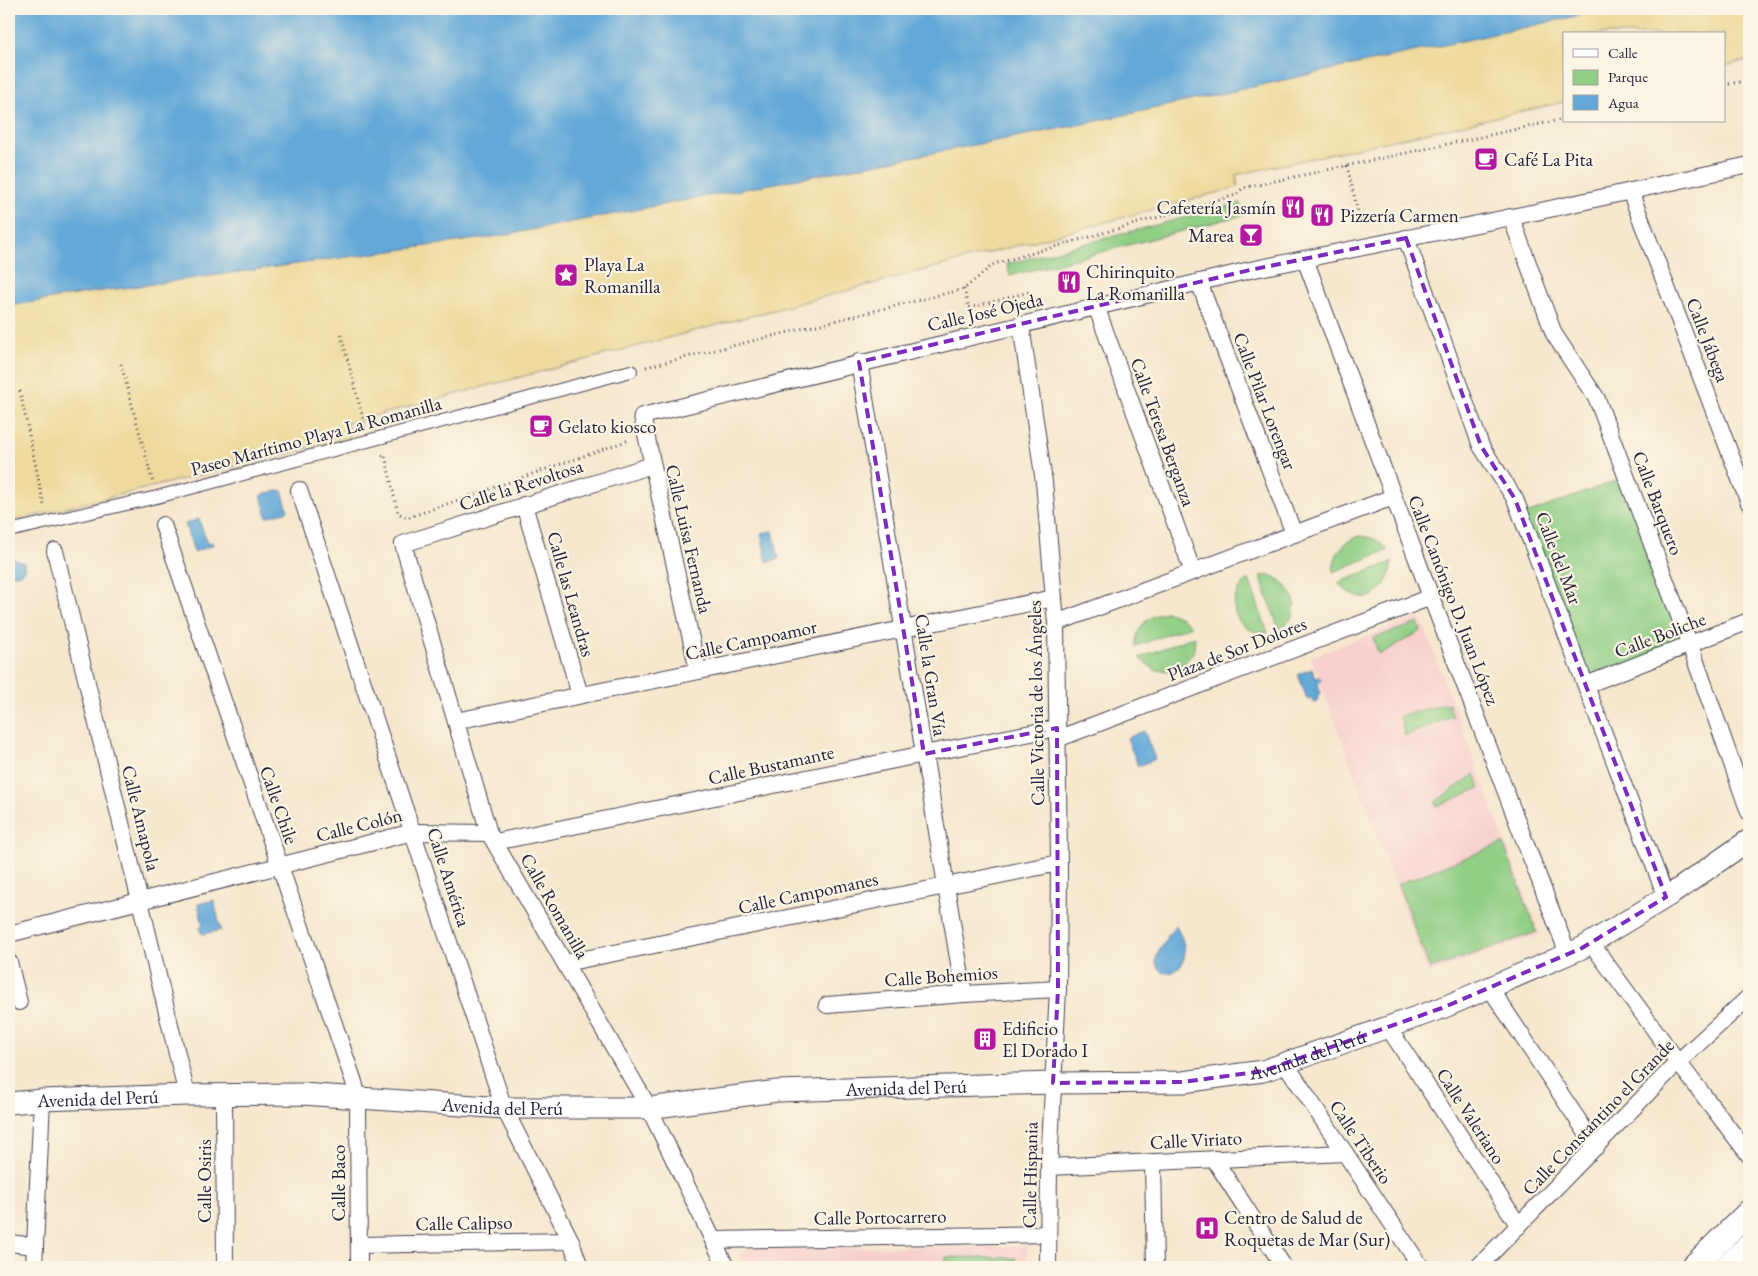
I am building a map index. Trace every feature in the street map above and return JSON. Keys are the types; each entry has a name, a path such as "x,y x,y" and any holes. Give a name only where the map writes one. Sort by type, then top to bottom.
{"main road":[{"path":"1693,1267 1749,1212"},
{"path":"1727,1267 1749,1246"}],"street":[{"name":"Calle José Ojeda","path":"642,416 859,362 1199,282 1749,165"},
{"name":"Calle Jábega","path":"1630,191 1749,502"},
{"name":"Calle Barquero","path":"1511,217 1554,334 1597,399 1690,645 1749,812"},
{"name":"Calle del Mar","path":"1406,238 1481,446 1515,499 1666,897"},
{"name":"Calle Canónigo D. Juan López","path":"1305,259 1430,597 1568,954"},
{"name":"Calle Pilar Lorengar","path":"1199,282 1294,534"},
{"name":"Calle Teresa Berganza","path":"1096,306 1193,572"},
{"name":"Calle Victoria de los Ángeles","path":"1020,325 1044,482 1056,623 1059,863 1058,989 1053,1083"},
{"name":"Calle la Gran Vía","path":"859,362 964,994"},
{"name":"Paseo Marítimo Playa La Romanilla","path":"9,531 157,497 631,371"},
{"name":"Calle Luisa Fernanda","path":"642,416 698,671"},
{"name":"Calle la Revoltosa","path":"403,544 652,465"},
{"name":"Calle América","path":"299,490 504,1108 571,1241 580,1267"},
{"path":"1056,623 1394,497"},
{"name":"Calle las Leandras","path":"524,505 580,695"},
{"name":"Calle Chile","path":"163,525 278,866 354,1082 358,1099"},
{"name":"Calle Romanilla","path":"403,544 492,838 649,1108 726,1267"},
{"name":"Calle Amapola","path":"56,551 187,1095"},
{"name":"Plaza de Sor Dolores","path":"1057,734 1430,597"},
{"name":"Calle Campoamor","path":"456,721 1054,598"},
{"name":"Calle Boliche","path":"1586,685 1749,621"},
{"name":"Calle Bustamante","path":"492,838 924,754 1057,734"},
{"name":"Calle Colón","path":"9,934 413,832 492,838"},
{"name":"Avenida del Perú","path":"9,1103 42,1100 187,1095 302,1094 504,1108 649,1108 777,1091 1053,1083 1183,1082 1263,1071 1442,1008 1568,954 1666,897 1749,840"},
{"name":"Calle Campomanes","path":"565,963 1059,863"},
{"path":"1591,942 1678,1062 1749,1155"},
{"path":"9,962 19,1002"},
{"path":"1490,988 1596,1147"},
{"name":"Calle Bohemios","path":"827,1005 964,994 1058,989"},
{"name":"Calle Constantino el Grande","path":"1478,1267 1678,1062 1749,997"},
{"name":"Calle Valeriano","path":"1388,1027 1520,1226"},
{"name":"Calle Tiberio","path":"1285,1063 1421,1267"},
{"name":"Calle Hispania","path":"1048,1267 1049,1167 1053,1083"},
{"name":"Calle Osiris","path":"224,1095 225,1267"},
{"name":"Calle Baco","path":"358,1099 359,1267"},
{"path":"34,1267 42,1100"},
{"name":"Calle Viriato","path":"1049,1167 1345,1153"},
{"path":"1214,1159 1284,1267"},
{"path":"1153,1162 1155,1267"},
{"name":"Calle Portocarrero","path":"713,1240 1048,1234"},
{"name":"Calle Calipso","path":"359,1245 571,1241"},
{"path":"9,1243 35,1246"}],"path":[{"path":"1726,85 1749,80"},
{"path":"631,371 964,288 994,264 1236,195 1242,188 1563,119"},
{"path":"1347,166 1361,224"},
{"path":"964,288 969,308 1029,292 1039,320"},
{"path":"341,335 369,441"},
{"path":"121,364 157,497"},
{"path":"20,391 48,521"},
{"path":"376,457 385,455 398,513 407,518 646,434"}],"highlighted area":[{"path":"1406,238 1481,446 1515,499 1666,897 1582,948 1442,1008 1263,1071 1183,1082 1053,1083 1058,989 1057,728 924,754 859,362 1250,270"}],"shaded area":[{"path":"1420,616 1540,934 1428,974 1311,657"},
{"path":"1027,1246 1027,1267 745,1267 740,1256 746,1248"}],"green space":[{"path":"1240,203 1243,215 1010,276 1007,264"},
{"path":"1626,477 1690,645 1586,685 1521,516"},
{"path":"1359,536 1375,540 1388,550 1333,572 1337,554 1344,545"},
{"path":"1392,562 1390,574 1385,583 1380,591 1373,595 1365,597 1356,596 1338,583"},
{"path":"1269,575 1285,585 1291,592 1294,600 1295,608 1292,616 1279,629 1260,576"},
{"path":"1249,579 1268,633 1256,632 1247,628 1240,622 1236,614 1234,606 1236,596"},
{"path":"1165,612 1179,616 1191,626 1136,646 1136,639 1143,624 1152,617"},
{"path":"1418,623 1421,631 1379,655 1373,638"},
{"path":"1195,636 1194,652 1181,667 1173,671 1155,670 1139,658"},
{"path":"1448,703 1453,716 1405,736 1400,716"},
{"path":"1475,774 1480,788 1437,806 1435,802"},
{"path":"1503,843 1537,932 1430,969 1398,884"},
{"path":"946,1257 1016,1258 1016,1267 946,1267"}],"sand":[{"name":"Playa La Romanilla","path":"1608,9 1749,9 1749,60 1726,66 1726,32 1563,32 1563,102 1236,175 1238,187 347,423 350,438 9,522 9,306 87,293 499,236 1083,124"}],"water":[{"path":"9,9 1608,9 1083,124 499,236 87,293 9,306"},
{"path":"282,490 288,511 267,517 261,495"},
{"path":"199,519 207,543 212,542 213,545 194,552 185,524"},
{"path":"773,531 779,559 767,562 761,533"},
{"path":"14,559 24,563 24,571 21,574 9,576 9,560"},
{"path":"1312,669 1315,678 1319,677 1322,680 1318,684 1321,694 1317,695 1318,700 1314,702 1312,698 1307,699 1298,674"},
{"path":"1144,731 1155,759 1138,766 1127,738"},
{"path":"214,900 221,930 201,933 200,928 203,925 198,904"},
{"path":"1175,925 1183,941 1185,954 1182,964 1177,970 1170,973 1163,972 1158,968 1156,957 1167,935 1173,931"}],"place":[{"name":"Café La Pita","path":"1486,159"},
{"name":"Cafetería Jasmín","path":"1293,207"},
{"name":"Pizzería Carmen","path":"1322,215"},
{"name":"Marea","path":"1251,235"},
{"name":"Playa La Romanilla","path":"566,275"},
{"name":"Chirinquito La Romanilla","path":"1069,282"},
{"name":"Gelato kiosco","path":"541,426"},
{"name":"Edificio El Dorado I","path":"985,1039"},
{"name":"Centro de Salud de Roquetas de Mar (Sur)","path":"1207,1228"}]}
